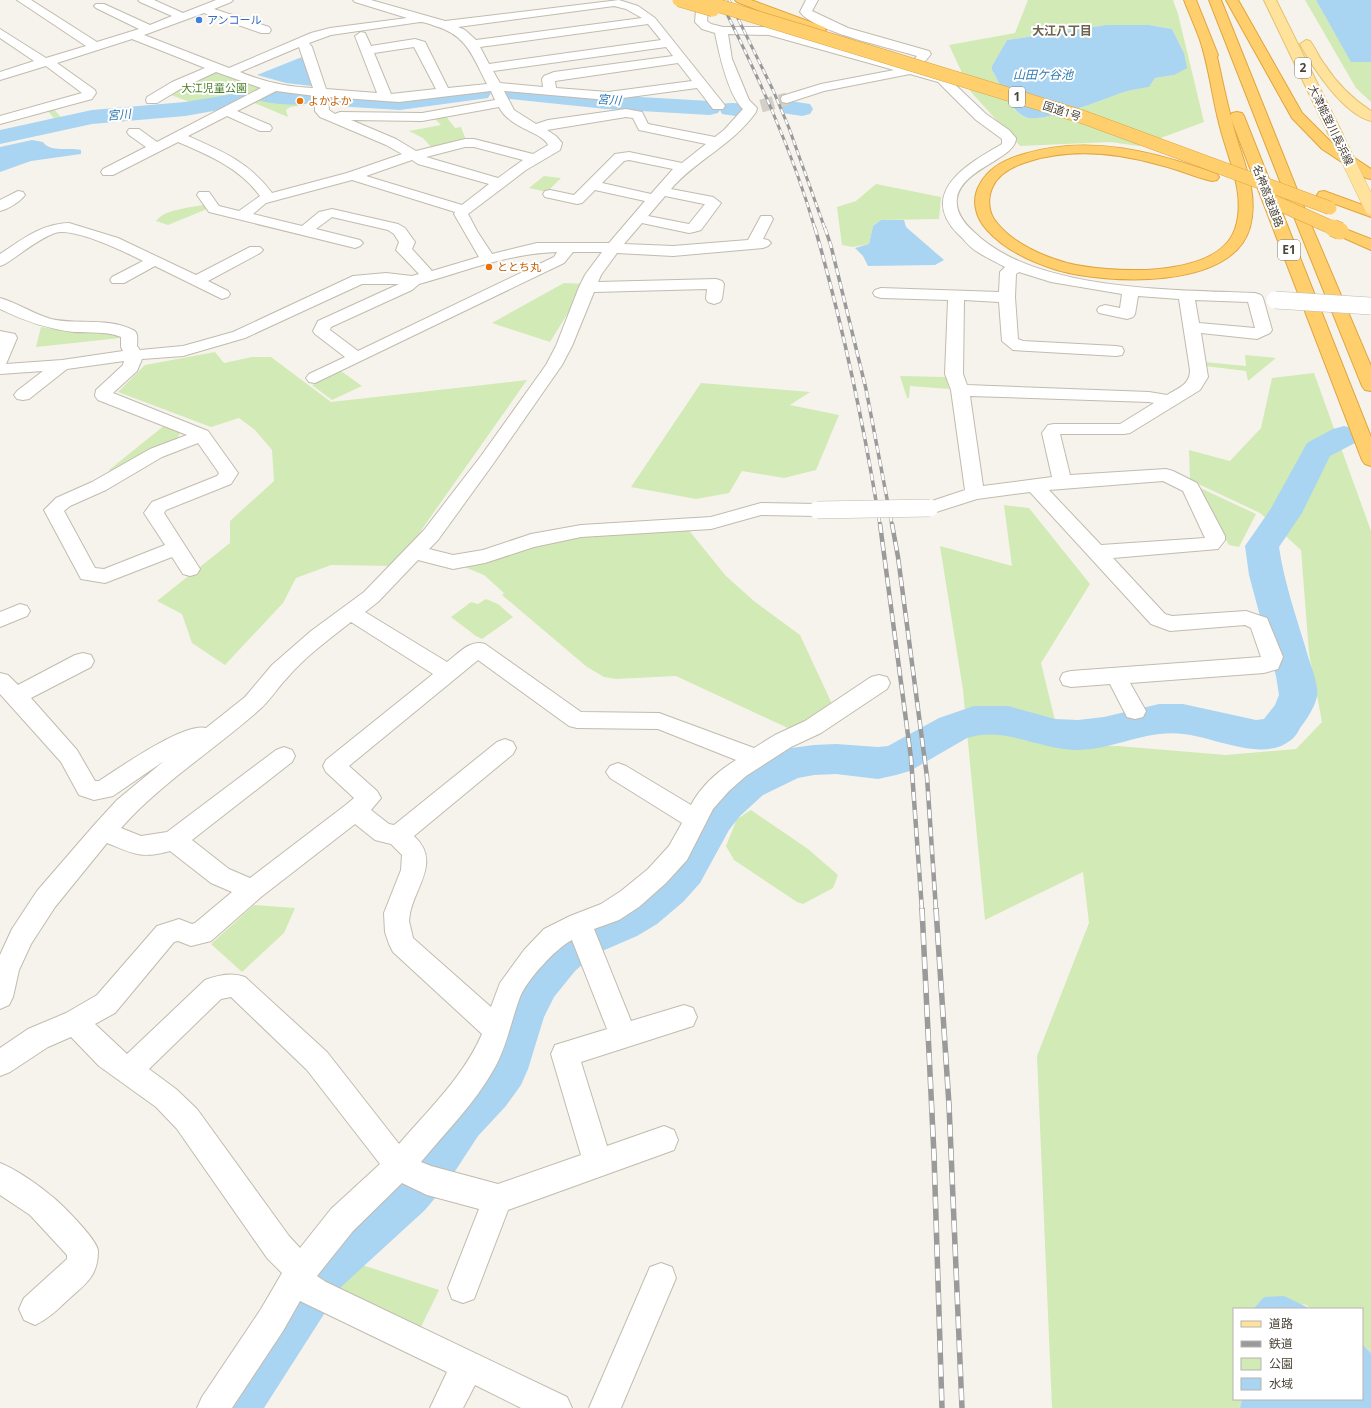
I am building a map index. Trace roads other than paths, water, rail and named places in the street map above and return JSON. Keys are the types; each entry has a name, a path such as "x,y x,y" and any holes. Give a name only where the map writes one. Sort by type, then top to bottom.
{"highway":[{"path":"680,0 746,21 836,42"},
{"name":"国道1号","path":"723,0 1100,114 1210,152 1327,202 1371,226"},
{"path":"740,0 820,30"},
{"name":"名神高速道路","path":"1190,0 1371,460"},
{"name":"名神高速道路","path":"1215,0 1308,234 1371,386"},
{"path":"1232,0 1297,115 1315,135 1339,155 1371,175"},
{"name":"国道1号","path":"700,4 836,42 998,91 1134,134 1327,202 1368,211"},
{"path":"1206,40 1226,124 1244,182 1245,197 1244,218 1241,230 1235,240 1223,253 1197,266 1165,274 1122,276 1081,270 1037,257 1012,244 992,226 981,205 981,198 986,184 997,172 1020,159 1045,152 1084,150 1122,153 1174,164 1212,177 1340,231 1371,246"},
{"path":"1315,135 1342,154 1371,169"}],"main road":[{"name":"大津能登川長浜線","path":"1270,0 1336,135 1368,211"},
{"name":"大津能登川長浜線","path":"1300,33 1323,73 1333,86 1347,100 1371,117"}],"street":[{"path":"23,0 96,47"},
{"path":"144,0 183,17"},
{"path":"0,76 133,35 227,0"},
{"path":"359,0 445,25 461,33 473,44 503,102 514,118 550,138 555,143 555,147 550,151 534,159 500,182 461,214 470,232 483,249 488,259"},
{"path":"671,0 700,4 700,19 704,26 720,31 759,29 812,42 942,79 981,117 1009,138 1009,144 1007,147 972,167 960,179 952,192 950,205 953,217 963,233 982,248 1018,266 1076,282 1131,290 1186,295 1371,306"},
{"path":"787,99 821,88 911,70 926,54 835,27 810,16 806,12 812,0"},
{"path":"445,25 566,4 595,2 624,3 644,13 651,20 718,106"},
{"path":"100,6 149,29"},
{"path":"204,9 265,30"},
{"path":"228,73 301,42 330,32 426,19"},
{"path":"473,44 651,20"},
{"path":"812,42 835,27"},
{"path":"358,28 386,98"},
{"path":"0,997 3,970 21,937 46,899 125,807 253,703 280,670 318,636 371,598 416,553 487,460 554,365 564,346 593,275 613,248 637,218 683,167 729,133 748,112 756,107 743,102 726,59 720,31"},
{"path":"0,33 47,62 90,93 87,96 0,120"},
{"path":"133,35 228,73 272,88 321,93 399,98 496,87 608,96 700,84"},
{"path":"301,42 306,47 321,93 322,111 333,118 391,142 422,161 500,182"},
{"path":"485,68 668,43"},
{"path":"367,50 415,44 421,45 444,93"},
{"path":"551,92 548,79 554,76 681,59"},
{"path":"144,88 156,98 177,85 215,68"},
{"path":"108,172 272,88"},
{"path":"333,118 347,115 422,117 503,102"},
{"path":"226,112 265,128"},
{"path":"535,130 548,124 626,113 636,115 640,118 644,127 717,142"},
{"path":"134,132 155,148"},
{"path":"176,136 220,155 242,169 254,178 268,198"},
{"path":"241,216 261,200 352,176 414,156 465,143 474,143 534,159"},
{"path":"550,194 577,200 620,157 629,156 683,167"},
{"path":"352,176 464,210"},
{"path":"592,185 657,195 708,200 714,203 696,227 689,229 637,218"},
{"path":"0,207 18,195"},
{"path":"204,195 214,209 355,243"},
{"path":"304,231 324,215 332,213 393,227 400,231 407,242 404,250 430,277"},
{"path":"0,369 62,366 135,354 184,351 212,344 270,322 359,279 386,278 413,281 488,259 537,248 613,248 674,251 758,243 766,219"},
{"path":"0,261 54,228 65,226 109,239 222,294"},
{"path":"315,378 559,260 565,254 565,247"},
{"path":"196,281 254,250"},
{"path":"118,280 154,261"},
{"path":"1018,266 1008,272 1007,297 1010,341 1018,346 1116,351"},
{"path":"356,358 321,331 324,324 406,287 413,281"},
{"path":"587,287 716,284 714,299"},
{"path":"1105,310 1127,314 1131,290"},
{"path":"881,293 1007,297"},
{"path":"956,295 954,374 960,390 975,493"},
{"path":"1062,482 1051,433 1054,429 1124,429 1194,386 1199,377 1186,295"},
{"path":"1192,327 1257,334 1264,330 1254,298"},
{"path":"0,303 42,322 80,328 117,329 129,334 129,346 135,354"},
{"path":"0,336 9,338 0,360"},
{"path":"135,354 131,367 105,390 104,396 202,435 229,473 224,480 159,506 154,513 190,569"},
{"path":"23,395 62,366"},
{"path":"960,390 1149,397 1169,401"},
{"path":"176,548 105,576 88,574 54,510 63,502 99,486 156,453 202,435"},
{"path":"416,553 453,562 485,556 531,541 581,531 628,527 682,526 711,523 761,509 817,510 930,508 975,493 1062,482 1166,475 1190,487 1216,536 1211,544 1096,552"},
{"path":"1035,486 1158,619 1170,624 1246,618 1254,620 1260,623 1272,657 1270,663 1264,665 1071,679"},
{"path":"0,620 20,611"},
{"path":"350,612 448,673"},
{"path":"0,1064 38,1038 75,1022 106,1004 166,934 179,930 191,935 202,933 252,890 370,798 334,766 478,649 578,720 659,721 756,758"},
{"path":"16,696 83,661"},
{"path":"1116,676 1135,711"},
{"path":"0,681 16,696 69,756 87,788 94,791 105,789 154,756 228,722"},
{"path":"213,1408 272,1320 304,1282 342,1220 412,1173 484,1058 497,1030 509,991 533,958 553,937 582,933 630,899 657,876 678,853 706,802 721,784 756,758 783,741 813,726 879,683"},
{"path":"398,836 505,748"},
{"path":"103,831 140,846 156,845 174,840 284,756"},
{"path":"618,772 696,820"},
{"path":"355,811 383,833 398,836 414,851 413,869 396,910 396,928 402,944 497,1030"},
{"path":"174,840 220,876 252,890"},
{"path":"582,933 623,1036"},
{"path":"128,1071 214,988 236,986 317,1061 412,1173 498,1199 664,1140"},
{"path":"598,1164 565,1054 684,1017"},
{"path":"75,1022 109,1057 166,1098 187,1119 304,1282 556,1408"},
{"path":"0,1177 40,1205 83,1250 81,1268 35,1309"},
{"path":"463,1288 498,1199"},
{"path":"605,1408 661,1278"},
{"path":"446,1408 468,1365"}],"water":[{"path":"1316,0 1371,0 1371,62 1351,62"},
{"name":"山田ケ谷池","path":"1106,25 1149,25 1172,29 1184,53 1187,68 1174,75 1155,78 1149,87 1124,92 1056,115 1032,118 1025,117 1014,109 992,70 992,66 1007,40"},
{"path":"302,57 312,86 286,83 257,75"},
{"path":"32,140 43,142 55,149 81,150 81,154 31,161 0,172 0,147"},
{"path":"881,220 904,220 906,227 944,260 935,265 868,266 863,256 855,248 869,244 873,226"},
{"path":"1284,1296 1309,1308 1254,1308 1264,1297"},
{"path":"1363,1345 1371,1353 1371,1408 1240,1408 1242,1400 1363,1400"}],"waterway":[{"name":"宮川","path":"335,99 400,103 480,93"},
{"name":"宮川","path":"508,93 606,102 710,108"},
{"name":"宮川","path":"269,96 308,97"},
{"name":"宮川","path":"0,137 92,117 185,109 239,100"},
{"name":"宮川","path":"790,108 802,109"},
{"name":"宮川","path":"730,109 742,110"},
{"path":"231,1408 323,1267 407,1192 428,1167 461,1119 488,1091 504,1069 522,1013 538,983 559,957 577,941 622,923 642,911 668,889 685,870 715,818 726,804 749,784 791,764 814,760 836,759 878,763 896,760 953,728 974,721 1008,721 1055,734 1078,735 1104,732 1159,719 1183,719 1256,735 1269,734 1278,729 1292,711 1298,695 1295,676 1266,575 1262,546 1285,513 1318,450 1344,436"}],"tunnel":[{"path":"761,106 787,99"}],"railway":[{"path":"720,0 773,112 796,170 815,229"},
{"path":"729,0 773,90 789,128 825,229"},
{"path":"815,228 835,302 852,376 880,525"},
{"path":"825,228 831,246 866,389 892,525"},
{"path":"880,524 911,758 922,910"},
{"path":"892,524 898,557 927,777 936,910"},
{"path":"922,909 934,1155 942,1408"},
{"path":"936,909 949,1105 962,1408"}],"place":[{"name":"アンコール","path":"199,20"},
{"name":"よかよか","path":"300,101"},
{"name":"ととち丸","path":"489,267"}],"district":[{"name":"大江八丁目","path":"1062,31"}],"park label":[{"name":"大江児童公園","path":"214,88"}]}
